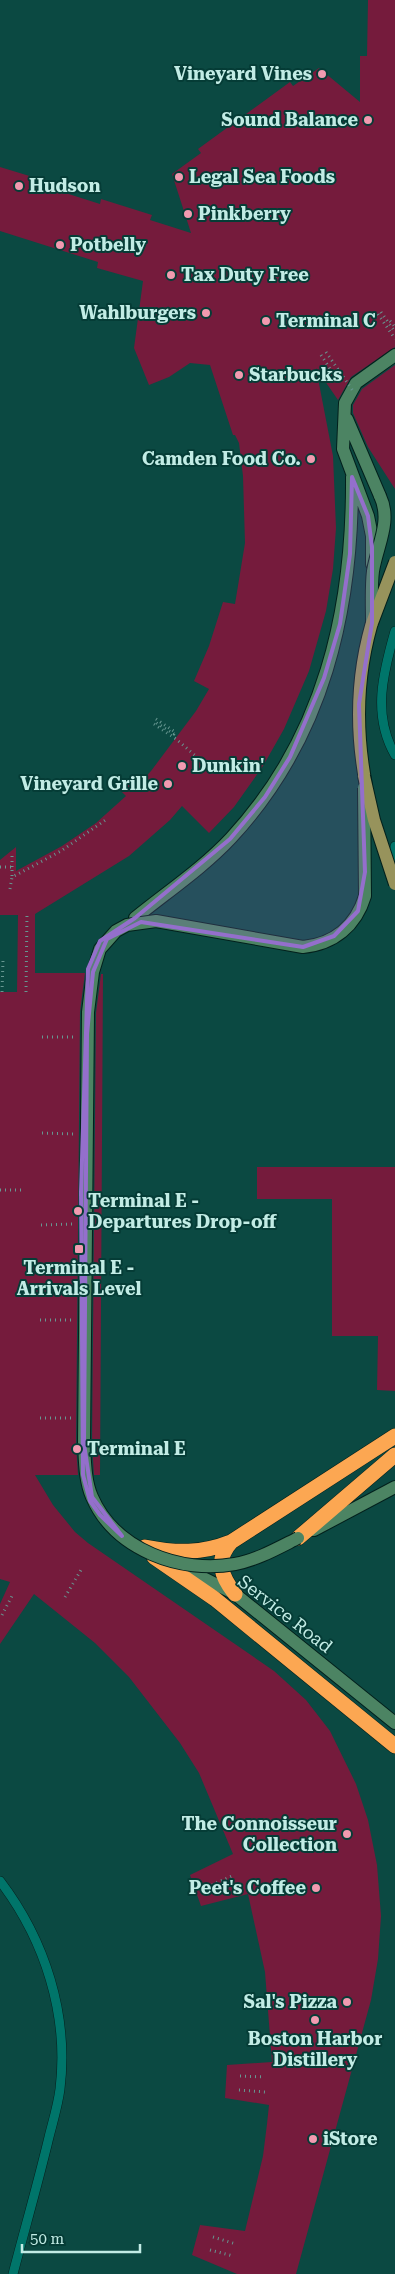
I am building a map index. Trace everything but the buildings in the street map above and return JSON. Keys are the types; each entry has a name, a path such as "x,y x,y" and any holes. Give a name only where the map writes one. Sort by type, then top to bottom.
{"highway":[{"path":"143,1548 182,1552 202,1551 231,1542 395,1436"},
{"path":"298,1538 395,1455"},
{"path":"231,1542 222,1554 220,1564 222,1575 235,1594"},
{"path":"143,1548 210,1594 395,1746"}],"main road":[{"path":"372,623 371,532 364,506 343,449 344,410 350,393 395,356"},
{"path":"350,393 346,416 349,427 382,499 384,511 383,536 373,571 372,623 362,671 359,727 364,775 372,811 394,880"},
{"path":"352,477 351,546 340,624 324,678 290,757 265,797 230,839 135,918 123,922 100,940 92,955 86,983 82,1134 81,1224 84,1484 90,1501 100,1516 124,1537 160,1558 187,1565 219,1566 255,1558 298,1538 395,1487"},
{"path":"394,880 374,820 364,776 359,736 359,698 362,665 372,623 395,563"},
{"path":"143,1548 125,1538 99,1510 88,1482 85,1451 87,1034 90,992 96,960 100,949 116,931 141,922 156,921 303,946 315,945 342,933 360,911 365,896 364,776"},
{"path":"135,918 288,946 307,947 321,943 347,926 358,911 363,895 372,811"},
{"name":"Service Road","path":"143,1548 235,1594 395,1723"}],"lane":[{"path":"395,631 383,682 381,701 384,731 395,755"},
{"path":"394,880 395,846"},
{"path":"0,1881 32,1930 44,1959 57,2006 61,2035 60,2090 13,2274"}],"path":[{"path":"379,313 395,326"},
{"path":"379,313 395,332"},
{"path":"379,313 395,339"},
{"path":"326,352 350,393"},
{"path":"321,355 350,393"},
{"path":"156,719 175,732 174,734 155,722 154,724 176,739 205,764"},
{"path":"12,876 61,851 107,820"},
{"path":"10,889 12,853"},
{"path":"0,867 12,867"},
{"path":"26,914 26,992"},
{"path":"2,960 2,992"},
{"path":"42,1037 84,1038"},
{"path":"42,1133 82,1134"},
{"path":"0,1190 25,1190"},
{"path":"41,1225 81,1224"},
{"path":"65,1597 81,1570"},
{"path":"2,1615 12,1594"},
{"path":"212,1885 234,1875"},
{"path":"240,2076 265,2077"},
{"path":"239,2090 264,2092"},
{"path":"213,2237 236,2244"},
{"path":"210,2250 233,2256"}],"highlighted area":[{"path":"352,477 368,516 372,547 372,623 359,704 365,872 358,911 334,936 303,947 141,922 107,939 93,972 87,1034 84,1444 92,1497 122,1536 100,1515 90,1501 83,1475 81,1192 88,969 100,941 135,918 230,839 265,797 290,757 324,678 340,624 350,554"}],"shaded area":[{"path":"0,0 395,0 395,2274 0,2274"}],"place":[{"name":"Vineyard Vines","path":"322,74"},
{"name":"Sound Balance","path":"368,120"},
{"name":"Legal Sea Foods","path":"179,177"},
{"name":"Hudson","path":"19,186"},
{"name":"Pinkberry","path":"188,214"},
{"name":"Potbelly","path":"60,245"},
{"name":"Tax Duty Free","path":"171,275"},
{"name":"Wahlburgers","path":"206,313"},
{"name":"Terminal C","path":"266,321"},
{"name":"Starbucks","path":"239,375"},
{"name":"Camden Food Co.","path":"311,459"},
{"name":"Dunkin'","path":"182,766"},
{"name":"Vineyard Grille","path":"168,784"},
{"name":"Terminal E - Departures Drop-off","path":"78,1211"},
{"name":"Terminal E - Arrivals Level","path":"79,1249"},
{"name":"Terminal E","path":"77,1449"},
{"name":"The Connoisseur Collection","path":"347,1834"},
{"name":"Peet's Coffee","path":"316,1888"},
{"name":"Sal's Pizza","path":"347,2002"},
{"name":"Boston Harbor Distillery","path":"315,2020"},
{"name":"iStore","path":"313,2139"}]}
